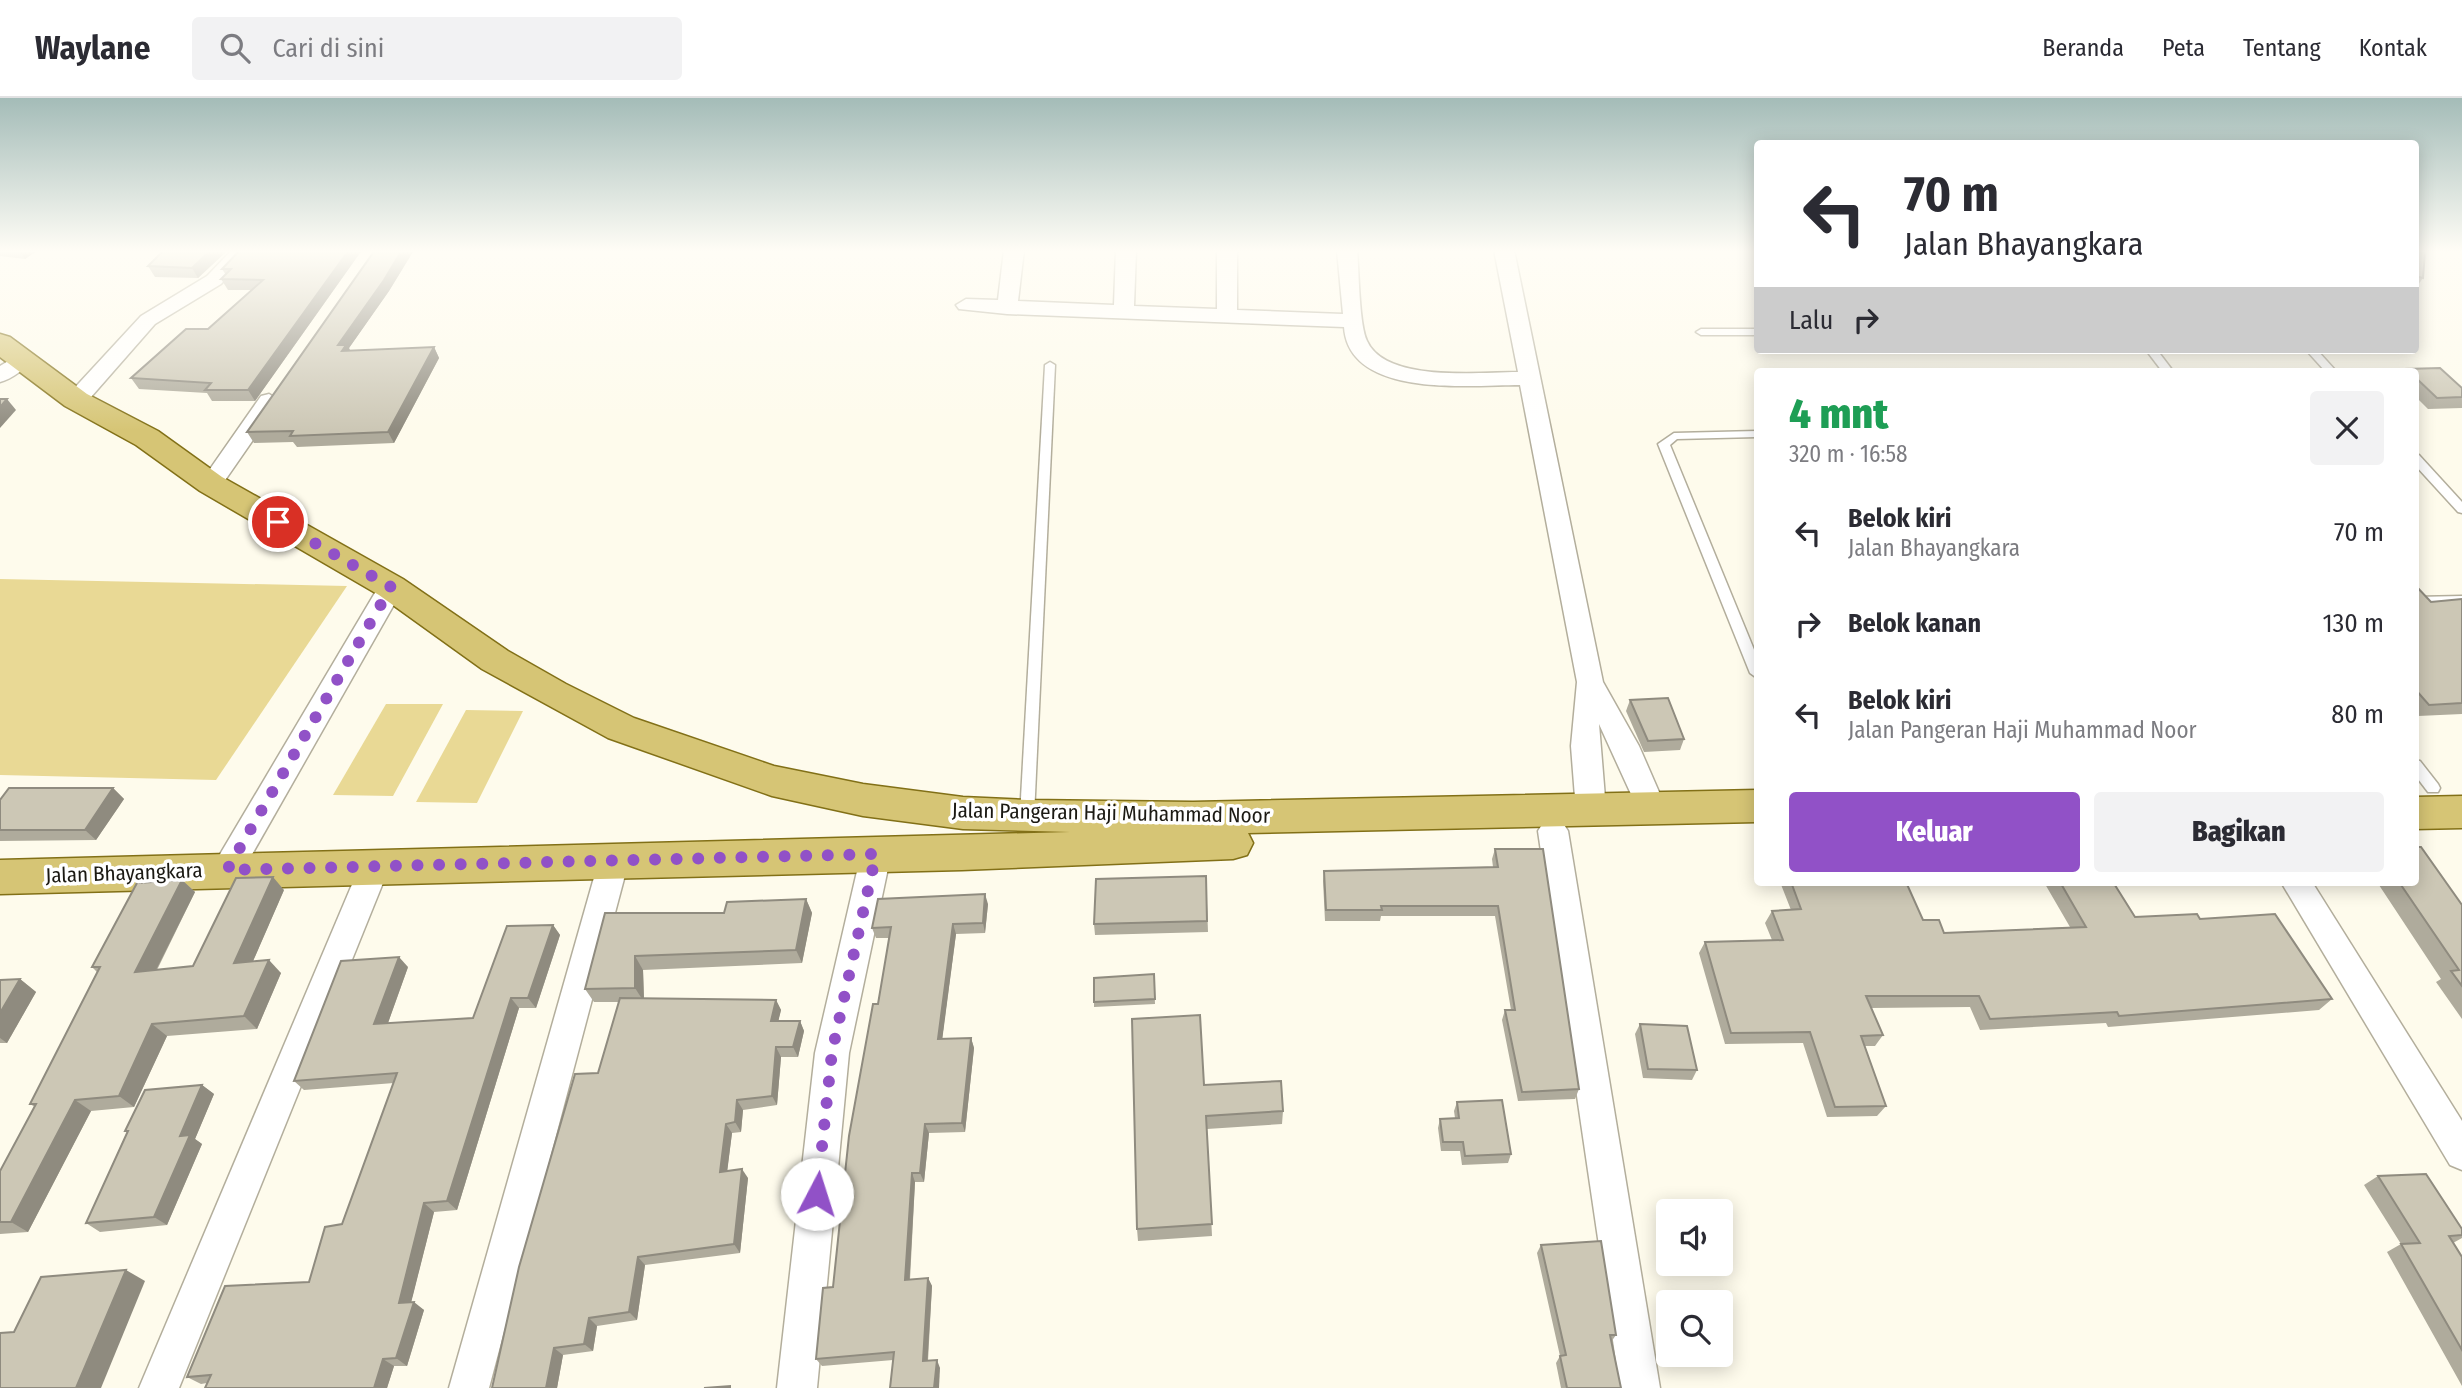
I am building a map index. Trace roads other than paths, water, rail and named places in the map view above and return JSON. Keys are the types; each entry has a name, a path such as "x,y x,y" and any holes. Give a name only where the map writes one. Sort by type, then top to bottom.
{"main road":[{"name":"Jalan Pangeran Haji Muhammad Noor","path":"8,359 147,438 211,484 391,587 495,660 553,694 621,728 772,781 863,800 963,813 1027,816 1193,818 1754,806"},
{"name":"Jalan Pangeran Haji Muhammad Noor","path":"962,853 1553,831 1754,831"},
{"name":"Jalan Bhayangkara","path":"0,877 962,853"}],"street":[{"path":"76,400 148,320 164,310"},
{"path":"1129,310 1353,321"},
{"path":"1352,310 1355,339 1362,352 1374,363 1390,370 1441,377 1531,380"},
{"path":"1517,310 1590,682 1626,746 1651,808"},
{"path":"211,484 281,384"},
{"path":"227,870 391,587"},
{"path":"1590,682 1583,715 1583,747 1591,810"},
{"path":"1553,831 1640,1388"},
{"path":"797,1388 808,1314 818,1170 832,1052 876,854"},
{"path":"469,1388 614,860"},
{"path":"159,1388 374,868"},
{"path":"2298,886 2462,1153"}],"lane":[{"path":"1701,332 1754,332"},
{"path":"2154,354 2166,368"},
{"path":"2315,354 2327,368"},
{"path":"1027,816 1050,365"},
{"path":"1754,434 1674,436 1664,443 1754,666"},
{"path":"2419,462 2462,509"},
{"path":"2419,601 2462,600"}]}
